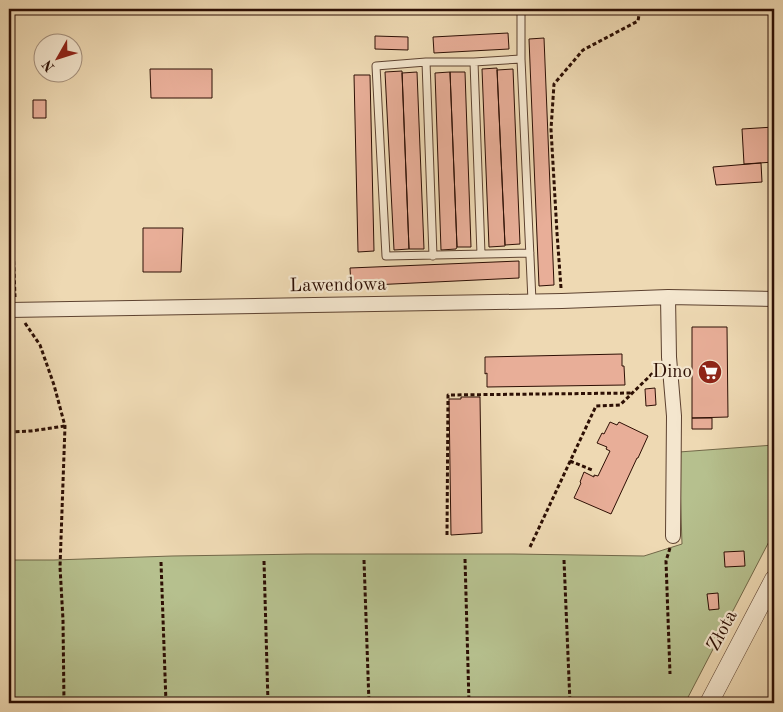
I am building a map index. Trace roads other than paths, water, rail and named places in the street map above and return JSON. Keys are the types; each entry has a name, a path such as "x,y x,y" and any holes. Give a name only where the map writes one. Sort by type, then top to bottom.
{"street":[{"name":"Lawendowa","path":"12,310 562,301 668,297 774,299"},
{"path":"668,297 669,357 674,416 673,536"},
{"name":"Złota","path":"709,703 774,579"}],"lane":[{"path":"521,9 521,59 532,301"},
{"path":"521,59 474,62 426,62 376,66 386,256 530,253"},
{"path":"426,62 433,256"},
{"path":"474,62 481,254"}],"place":[{"name":"Dino","path":"710,372"}]}
